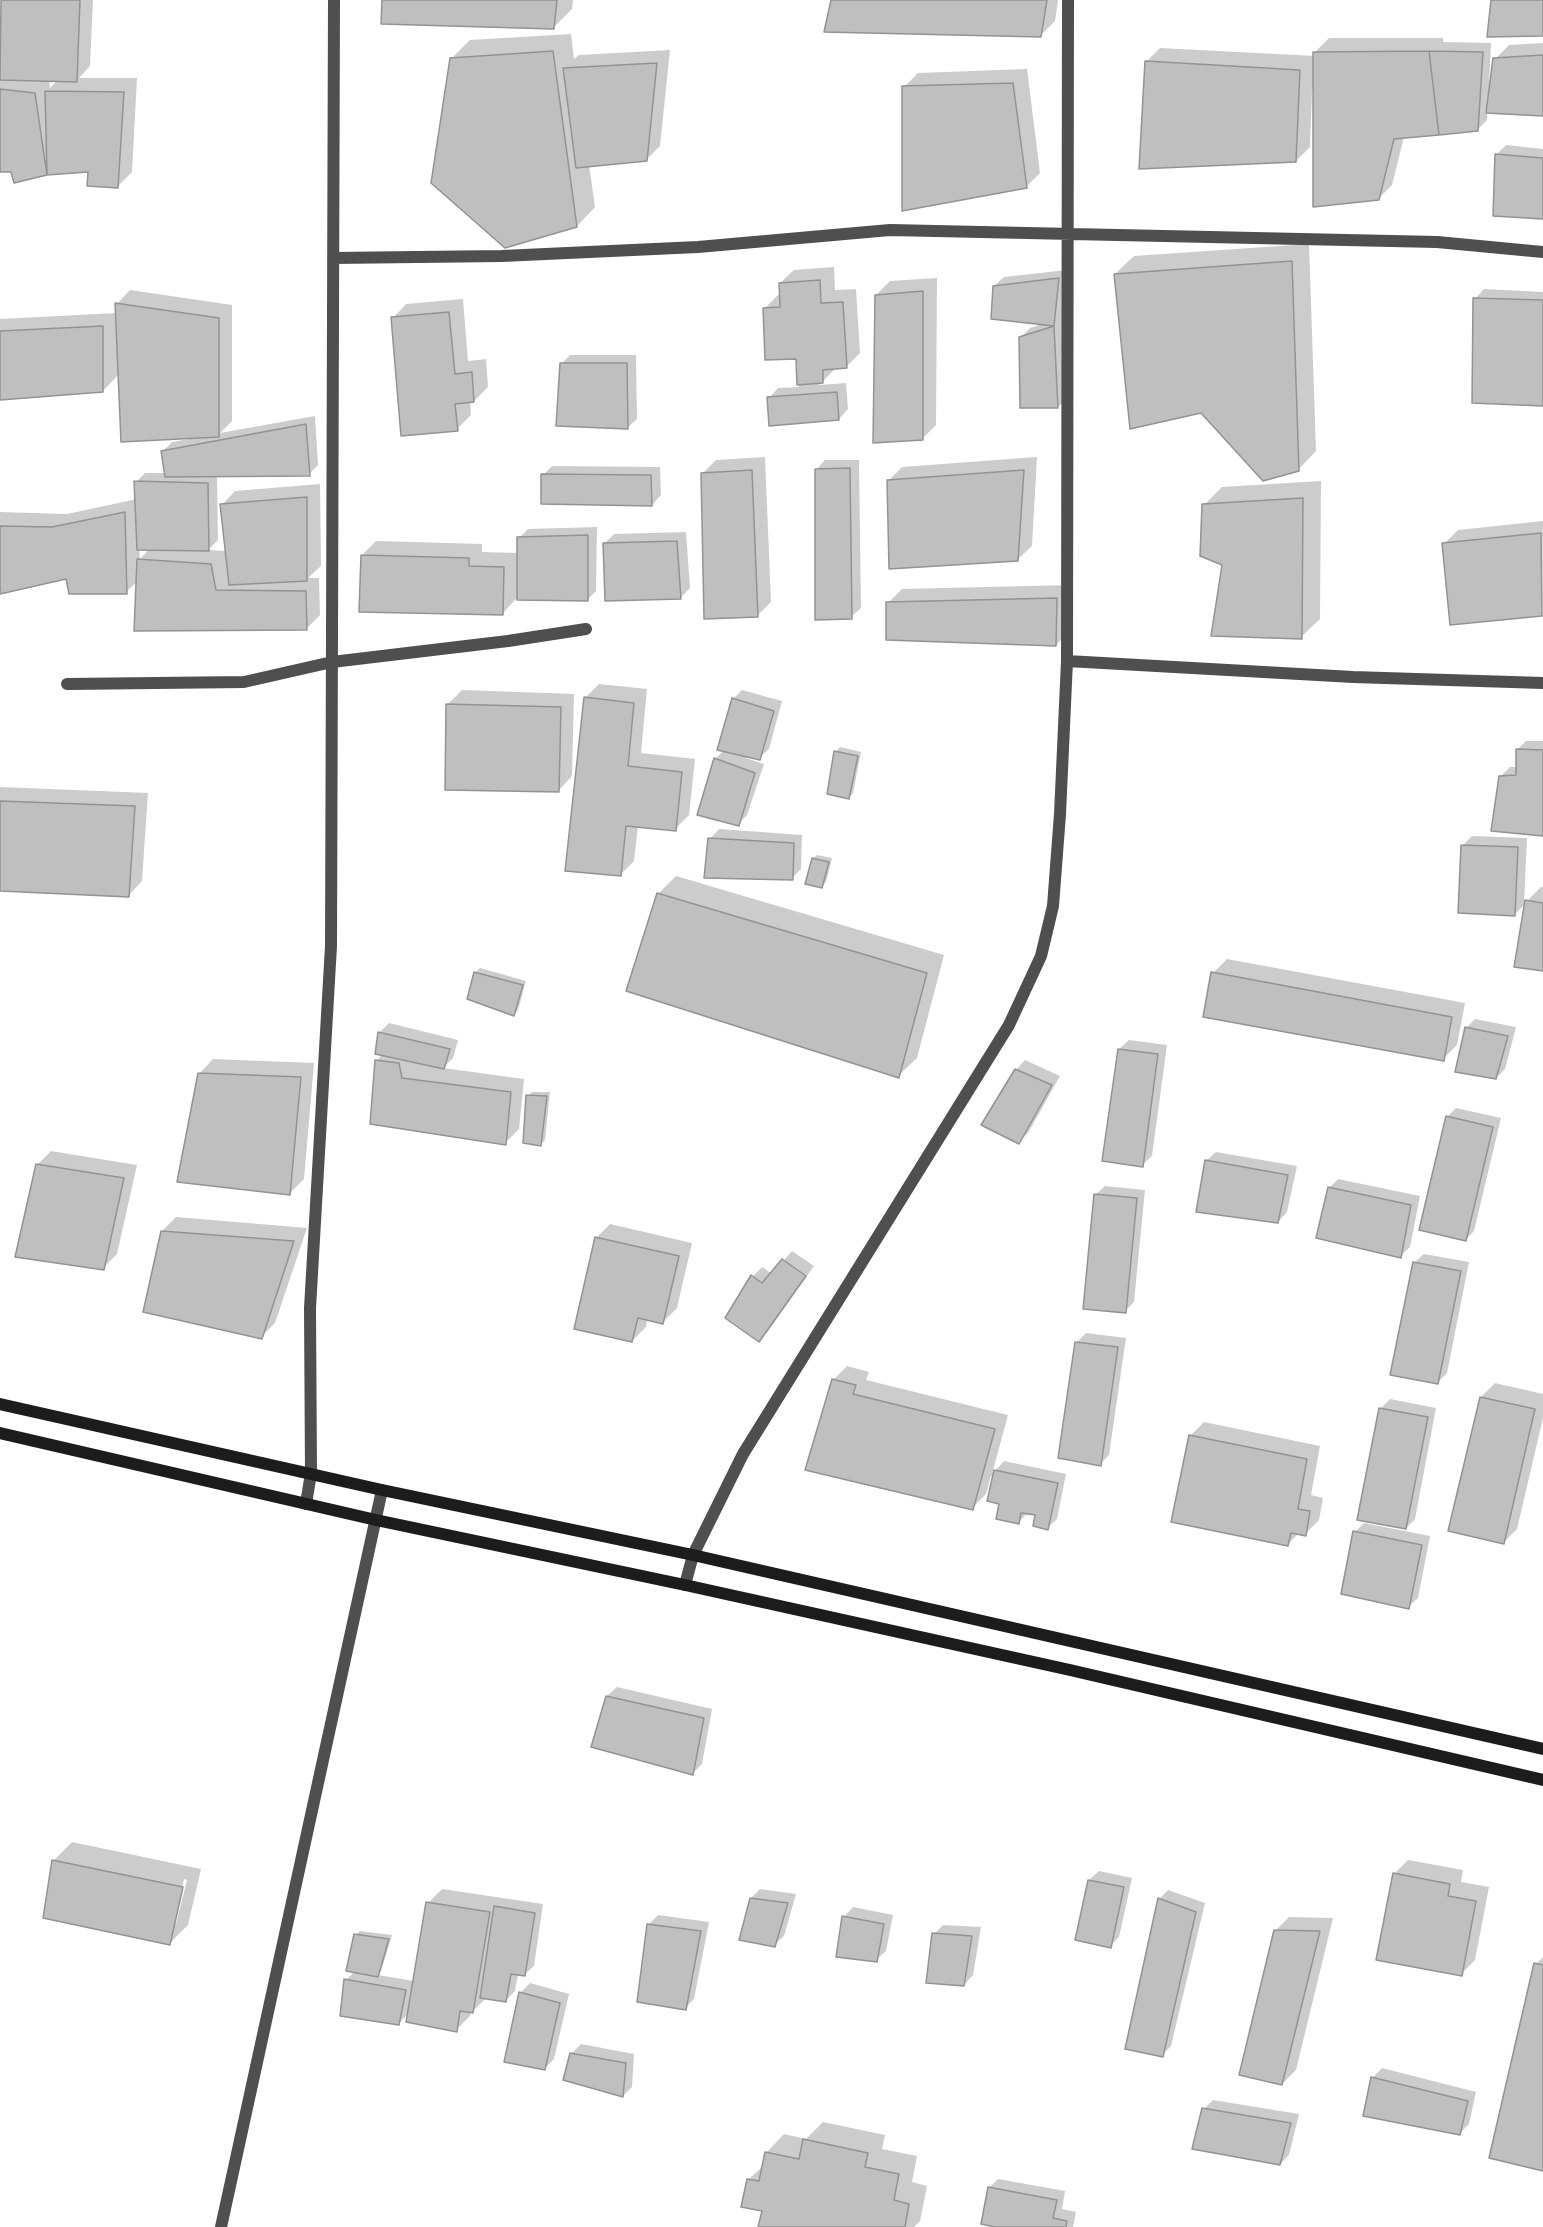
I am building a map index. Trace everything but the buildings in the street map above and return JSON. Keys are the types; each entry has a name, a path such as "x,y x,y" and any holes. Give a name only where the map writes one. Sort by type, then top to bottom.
{"street":[{"path":"306,1504 311,1473 310,1308 331,946 334,0"},
{"path":"685,1585 693,1555 743,1454 1009,1025 1041,956 1053,906 1067,661 1068,0"},
{"path":"333,258 502,256 687,247 890,230 1437,242 1543,252"},
{"path":"67,684 244,682 332,662 497,643 586,628"},
{"path":"1067,661 1353,677 1543,683"},
{"path":"0,1404 382,1490 693,1555 1543,1749"},
{"path":"0,1433 376,1520 1070,1670 1543,1780"},
{"path":"221,2227 382,1490"}]}
